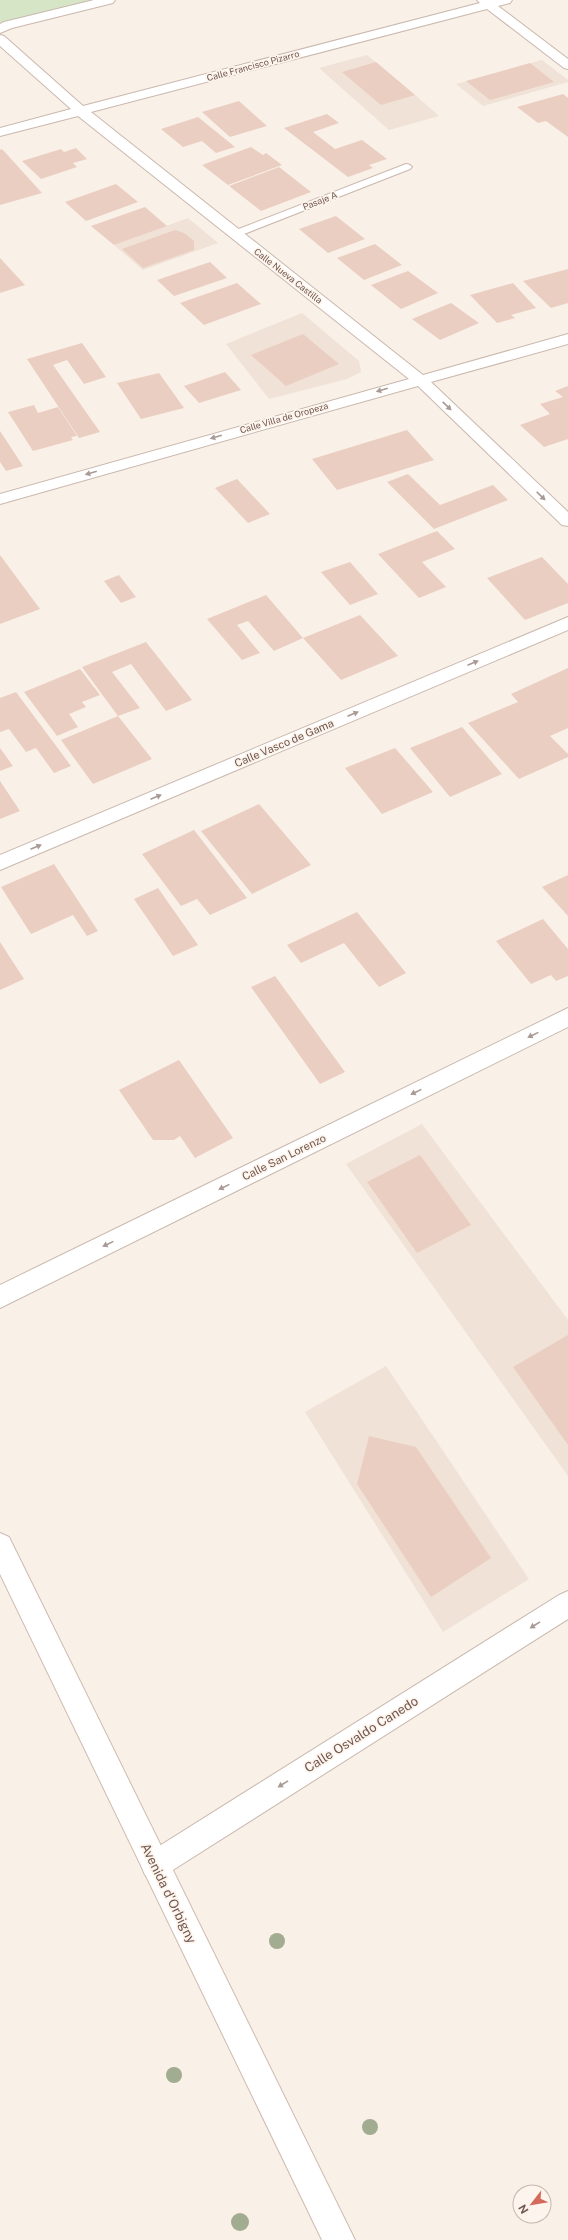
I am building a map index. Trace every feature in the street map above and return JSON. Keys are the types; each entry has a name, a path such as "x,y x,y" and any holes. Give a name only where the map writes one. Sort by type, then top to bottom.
{"street":[{"path":"0,29 8,25 109,0"},
{"name":"Calle Francisco Pizarro","path":"0,132 82,112 486,2 506,0"},
{"path":"486,2 568,65"},
{"name":"Calle Nueva Castilla","path":"0,39 82,112 419,379 568,521"},
{"name":"Calle Villa de Oropeza","path":"0,498 419,379 568,339"},
{"name":"Calle Vasco de Gama","path":"0,863 568,623"},
{"name":"Calle San Lorenzo","path":"0,1297 568,1017"},
{"name":"Avenida d'Orbigny","path":"0,1546 339,2240"},
{"name":"Calle Osvaldo Canedo","path":"155,1865 568,1604"}],"lane":[{"name":"Pasaje A","path":"235,234 406,168"}],"shaded area":[{"path":"367,55 439,116 389,130 319,68"},
{"path":"542,60 568,80 568,82 483,106 456,84"},
{"path":"188,218 218,243 143,270 114,245"},
{"path":"302,313 359,361 361,372 347,379 269,399 226,344"},
{"path":"422,1124 568,1320 568,1476 346,1164"},
{"path":"386,1366 529,1579 443,1632 305,1412"}],"green space":[{"path":"0,0 94,0 0,23"}],"building":[{"path":"376,62 415,95 381,105 342,72"},
{"path":"530,63 554,82 490,100 466,81"},
{"path":"563,94 568,98 568,137 546,121 538,123 517,107"},
{"path":"239,101 267,126 230,137 202,112"},
{"path":"327,114 339,123 313,132 335,149 362,140 387,159 369,165 373,168 348,177 284,128"},
{"path":"198,117 235,147 216,153 202,141 183,147 161,129"},
{"path":"251,147 263,155 266,153 282,165 228,185 202,165"},
{"path":"76,148 87,159 73,163 77,167 41,179 22,161 61,149 64,152"},
{"path":"2,149 42,193 0,205 0,150"},
{"path":"279,167 311,192 261,211 229,186"},
{"path":"116,184 138,202 86,221 65,202"},
{"path":"145,207 167,226 114,245 91,226"},
{"path":"336,216 365,239 328,253 299,229"},
{"path":"175,230 184,233 194,241 194,250 143,268 122,249"},
{"path":"375,244 402,265 364,280 337,258"},
{"path":"0,258 25,285 0,293"},
{"path":"210,262 227,278 174,296 157,280"},
{"path":"568,269 568,303 551,308 523,281"},
{"path":"408,271 438,293 401,309 371,285"},
{"path":"237,283 261,304 204,325 180,303"},
{"path":"513,283 536,308 511,315 515,318 497,323 470,295"},
{"path":"451,303 479,323 440,340 412,319"},
{"path":"303,334 339,364 286,386 251,355"},
{"path":"82,343 106,377 84,384 67,360 53,365 100,432 79,438 27,359"},
{"path":"225,372 241,390 199,403 184,386"},
{"path":"159,373 184,408 141,419 117,383"},
{"path":"568,386 568,439 544,447 520,425 550,414 540,404 563,397 555,391"},
{"path":"34,405 38,413 58,407 77,436 71,437 73,440 33,451 8,412"},
{"path":"407,430 434,460 337,490 312,459"},
{"path":"0,431 23,466 6,471 0,462"},
{"path":"408,474 440,505 493,485 508,500 434,529 387,482"},
{"path":"237,479 270,514 248,523 215,488"},
{"path":"437,531 455,549 422,562 446,587 419,598 378,554"},
{"path":"0,555 40,609 0,624"},
{"path":"542,557 568,584 568,603 525,620 487,578"},
{"path":"350,562 378,594 350,605 321,572"},
{"path":"119,575 136,597 121,603 104,581"},
{"path":"266,595 303,638 274,651 248,621 237,625 260,653 242,660 207,619"},
{"path":"360,615 398,656 341,680 303,638"},
{"path":"146,642 192,700 166,711 131,664 112,672 140,708 118,716 82,667"},
{"path":"568,668 568,728 550,736 568,754 568,757 519,779 468,723 518,702 511,694"},
{"path":"80,669 100,695 82,702 86,707 69,714 78,727 57,736 24,692"},
{"path":"16,692 71,766 54,773 36,748 26,752 9,729 0,732 0,698"},
{"path":"118,716 152,759 93,784 61,740"},
{"path":"462,727 502,774 450,797 410,748"},
{"path":"0,748 13,766 0,771"},
{"path":"395,748 433,792 382,814 345,768"},
{"path":"0,781 20,811 0,819"},
{"path":"259,804 311,865 252,894 201,831"},
{"path":"194,830 247,898 210,915 197,899 181,906 142,854"},
{"path":"54,864 98,931 87,936 73,915 31,934 1,887"},
{"path":"568,875 568,916 542,887"},
{"path":"158,888 198,945 173,956 134,899"},
{"path":"357,912 406,973 379,987 344,943 301,963 287,945"},
{"path":"543,919 568,949 568,976 556,981 551,975 531,984 496,941"},
{"path":"0,942 24,979 0,990"},
{"path":"275,976 345,1072 320,1084 251,987"},
{"path":"179,1060 233,1138 195,1158 180,1136 174,1140 153,1140 119,1090"},
{"path":"420,1155 471,1225 417,1253 367,1182"},
{"path":"568,1335 568,1445 513,1367"},
{"path":"369,1436 416,1447 491,1558 431,1597 357,1484"}]}
